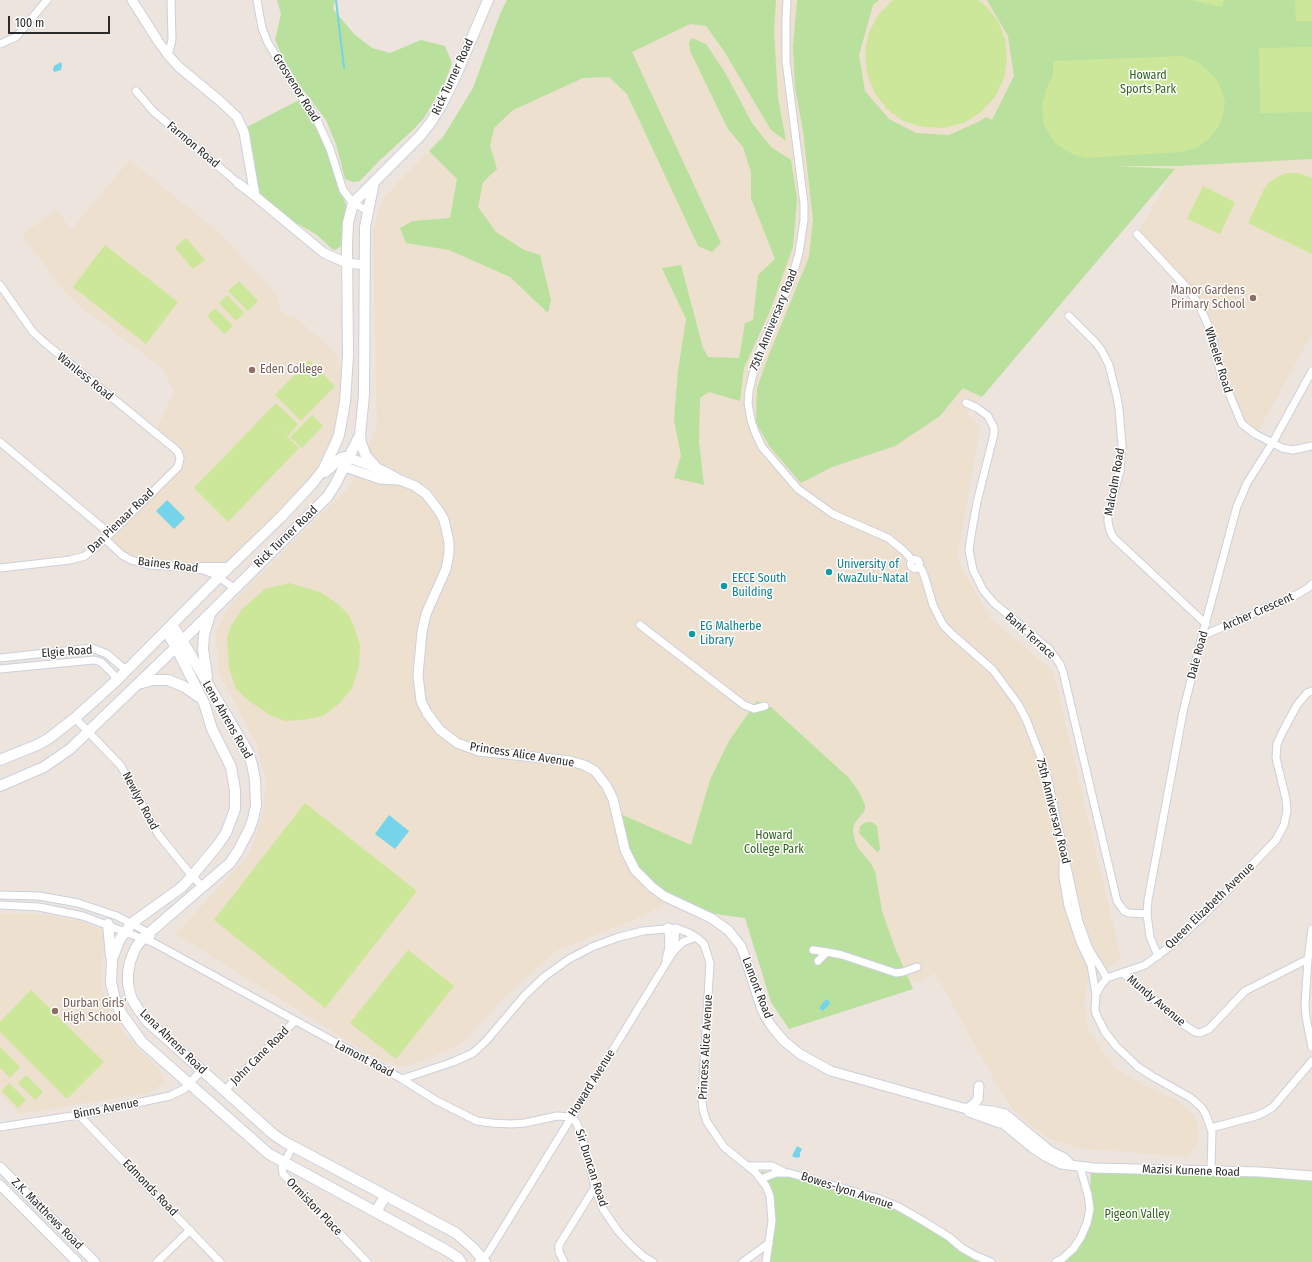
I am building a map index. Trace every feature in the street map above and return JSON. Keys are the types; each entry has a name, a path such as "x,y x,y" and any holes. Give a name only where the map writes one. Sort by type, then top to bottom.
{"main road":[{"name":"Rick Turner Road","path":"0,760 48,739 75,718 128,670 228,568 281,517 323,470 339,435 346,386 348,223 353,203 431,122 442,104 457,73 488,0"},
{"name":"Rick Turner Road","path":"0,786 33,773 70,749 328,496 360,434 364,403 366,265 365,227 374,182"},
{"path":"360,434 363,451 376,467"},
{"path":"312,484 345,461 339,435"},
{"path":"198,568 228,568"},
{"path":"210,688 204,664 203,649 206,624 212,610"},
{"name":"Lena Ahrens Road","path":"169,628 210,688 244,746 252,764 256,780 256,806 249,830 230,863 146,936 135,949 130,962 128,984 131,997 147,1021 273,1134 385,1196 456,1233 473,1248 482,1261"},
{"name":"Lena Ahrens Road","path":"179,643 211,724 231,767 235,790 235,809 226,833 192,876 182,886 132,923 115,949 112,964 111,983 120,1013 142,1042 264,1150 444,1249 457,1257 461,1262"},
{"path":"136,684 153,680 168,680 182,686 201,698"},
{"path":"211,724 226,715"},
{"path":"108,924 112,964"},
{"path":"376,1212 385,1196"}],"street":[{"path":"0,44 16,37 47,0"},
{"path":"132,0 168,55 179,67 231,110 237,117 244,132 250,174 255,196"},
{"path":"168,55 172,40 171,0"},
{"name":"Grosvenor Road","path":"257,0 262,28 268,43 288,77 316,118 330,150 343,190 353,203 368,211"},
{"name":"75th Anniversary Road","path":"787,0 786,61 804,204 804,220 799,253 791,281 754,365 748,403 751,420 762,447 798,489 833,514 888,538 904,550 912,560 911,566 917,567 925,578 933,605 943,625 953,636 993,670 1005,684 1018,704 1026,719 1048,780 1079,922 1089,949 1107,978"},
{"name":"Farmon Road","path":"136,91 153,111 324,253 347,263 366,265"},
{"path":"238,183 244,181 250,174"},
{"name":"Wheeler Road","path":"1137,234 1189,290 1200,306 1211,332 1221,374 1242,424 1255,434 1282,448 1293,450 1312,446"},
{"name":"Wanless Road","path":"0,285 34,332 50,348 174,449 180,458"},
{"name":"Malcolm Road","path":"1069,316 1102,351 1109,365 1117,397 1122,446 1120,471 1108,514 1110,530 1114,538 1206,624"},
{"name":"Dale Road","path":"1158,956 1150,936 1147,914 1148,900 1173,759 1202,636 1237,506 1247,484 1273,442 1312,371"},
{"name":"Bank Terrace","path":"966,403 977,408 988,416 994,428 994,434 977,502 971,536 969,550 972,570 983,590 994,603 1048,649 1060,664 1117,901 1124,911 1130,913 1147,914"},
{"name":"Baines Road","path":"0,442 107,536 122,555 139,563 149,565 198,568 209,571 234,588"},
{"name":"Dan Pienaar Road","path":"0,568 79,559 85,556 178,467 180,458"},
{"name":"Princess Alice Avenue","path":"345,461 376,467 415,486 426,494 434,503 444,520 448,542 446,569 426,614 419,653 418,675 421,701 427,713 437,726 457,743 479,751 570,761 584,765 595,771 606,785 613,799 625,850 636,870 652,887 664,896 691,909"},
{"name":"Princess Alice Avenue","path":"345,461 380,479 400,480"},
{"name":"Archer Crescent","path":"1202,636 1298,594 1312,584"},
{"path":"640,625 744,705 754,709 765,706"},
{"name":"Elgie Road","path":"0,658 92,648 107,654 128,670"},
{"path":"64,651 65,663"},
{"name":"Elgie Road","path":"0,669 94,660 101,662 117,680"},
{"name":"Queen Elizabeth Avenue","path":"1107,978 1138,968 1158,956 1201,918 1276,840 1284,825 1287,811 1286,799 1276,758 1277,744 1297,705 1307,693 1312,691"},
{"name":"Newlyn Road","path":"75,718 121,766 158,834 192,876 203,887"},
{"path":"1062,848 1063,877 1068,906 1080,942 1091,965 1096,994 1096,1014 1105,1032 1116,1046 1138,1067 1196,1101 1206,1115 1211,1128 1211,1171"},
{"path":"0,895 39,896 78,903 117,916 132,923 146,936"},
{"path":"20,895 20,905"},
{"path":"0,905 20,905 57,910 108,924 125,932 146,936"},
{"name":"Lamont Road","path":"691,909 718,922 735,937 745,957 766,1018 784,1041 800,1054 831,1071 966,1108 1005,1114"},
{"path":"672,928 696,937"},
{"name":"Lamont Road","path":"146,936 154,943 402,1079 453,1062 472,1053 486,1041 525,995 544,977 569,959 619,937 643,931 672,928"},
{"name":"Howard Avenue","path":"672,928 676,940 673,952"},
{"name":"Howard Avenue","path":"663,967 669,947 672,928"},
{"path":"1312,929 1308,959 1306,1017 1312,1047"},
{"name":"Princess Alice Avenue","path":"696,937 704,944 710,963 702,1098 703,1110 707,1122 724,1147 748,1166 766,1186 770,1196 772,1221 765,1261"},
{"name":"Howard Avenue","path":"482,1261 663,967 673,952 683,942 696,937"},
{"path":"813,950 842,955 896,972 903,972 917,967"},
{"path":"818,961 827,952"},
{"name":"Mundy Avenue","path":"1123,973 1183,1024 1195,1032 1200,1033 1209,1030 1245,991 1308,959"},
{"path":"1096,994 1107,978"},
{"name":"John Cane Road","path":"224,1091 295,1021"},
{"path":"1211,1128 1256,1116 1269,1110 1312,1061"},
{"name":"Binns Avenue","path":"0,1127 79,1115 170,1096 177,1093 202,1070"},
{"name":"Sir Duncan Road","path":"402,1079 437,1101 476,1121 511,1124 557,1116 571,1117 576,1122 582,1136 595,1187 604,1209 618,1231 644,1257 653,1262"},
{"path":"966,1108 975,1103 978,1099 979,1086"},
{"name":"Lamont Road","path":"966,1108 968,1111 1005,1125"},
{"path":"992,1111 1005,1125"},
{"name":"Mazisi Kunene Road","path":"1005,1114 1050,1151 1064,1158 1070,1164"},
{"name":"Edmonds Road","path":"79,1115 220,1262"},
{"name":"Mazisi Kunene Road","path":"1005,1125 1045,1156 1061,1164 1070,1164 1080,1167 1295,1174 1312,1176"},
{"name":"Ormiston Place","path":"293,1146 282,1167 283,1174 288,1181 367,1262"},
{"path":"748,1166 772,1166 786,1173"},
{"name":"Z.K. Matthews Road","path":"0,1167 95,1262"},
{"path":"1056,1262 1073,1250 1087,1223 1090,1209 1088,1195 1080,1167"},
{"name":"Bowes-lyon Avenue","path":"761,1179 776,1174 786,1173 854,1191 893,1205 949,1237 962,1248 991,1262"},
{"name":"Z.K. Matthews Road","path":"0,1185 77,1262"},
{"path":"9,1194 18,1185"},
{"path":"564,1262 559,1252 559,1245 595,1187"},
{"path":"157,1262 190,1230"},
{"path":"743,1262 769,1243"},
{"path":"638,1262 644,1257"}],"shaded area":[{"path":"507,0 1312,0 1312,334 1257,433 1240,423 1200,306 1137,234 1175,169 967,414 980,427 957,559 990,618 1053,671 1121,959 1089,979 1084,1002 1089,1031 1113,1066 1141,1084 1179,1101 1196,1118 1199,1140 1188,1157 1078,1148 1048,1138 1015,1112 996,1083 935,973 917,982 789,1029 771,1002 745,918 715,914 676,899 633,920 554,952 500,1002 461,1044 427,1059 401,1067 372,1056 176,934 245,859 253,845 263,812 266,780 255,741 218,671 216,631 230,605 352,484 377,425 373,232 380,204 399,181 443,137 473,88 500,14"},
{"name":"Eden College","path":"130,160 218,232 279,297 279,307 282,312 288,316 296,318 335,352 342,373 334,439 318,474 216,576 136,562 110,539 182,462 156,430 174,391 161,367 77,304 64,291 22,234 57,210 71,230"},
{"name":"Durban Girls' High School","path":"0,913 37,914 60,917 82,922 102,930 104,933 102,988 107,1006 123,1032 163,1074 164,1082 148,1094 126,1096 20,1114 0,1094"}],"green space":[{"path":"277,0 335,0 333,9 354,34 372,48 390,53 421,40 445,46 452,63 445,82 424,118 360,181 353,182 345,179 336,144 326,120 298,83 281,54 275,40 281,14"},
{"path":"507,0 776,0 774,30 778,98 786,141 771,130 724,51 706,26 690,24 632,52 721,243 712,252 698,246 627,94 609,77 583,78 513,110 494,128 490,146 497,169 483,182 478,207 496,232 524,250 540,255 551,300 548,313 510,277 449,250 406,243 400,228 413,221 450,218 457,179 429,151 443,137 473,88 500,14"},
{"name":"Howard Sports Park","path":"797,0 879,0 873,5 859,55 865,91 889,119 916,133 949,135 986,117 992,120 1014,76 1008,36 987,0 1312,0 1312,159 1178,166 1115,166 1175,169 982,397 963,388 940,416 895,446 832,467 801,483 770,447 756,423 757,388 768,357 809,257 813,220 803,131 795,87 793,47"},
{"path":"893,0 978,0 985,5 998,21 1005,39 1007,59 1004,79 995,97 981,112 964,123 943,128 923,127 903,121 887,109 874,92 867,73 865,52 869,32 879,14"},
{"path":"1189,0 1224,0 1222,7"},
{"path":"1295,0 1312,0 1312,21 1296,21"},
{"path":"692,38 706,44 726,74 752,123 771,147 791,160 797,199 793,247 770,311 744,368 740,401 709,392 700,398 699,442 704,485 674,478 681,456 674,420 678,371 686,319 662,268 681,265 703,348 708,357 739,358 745,323 753,320 758,275 775,259 751,198 751,172 743,147 728,129 690,51 689,42"},
{"path":"1312,47 1312,112 1260,113 1259,48"},
{"name":"Howard Sports Park","path":"1182,56 1196,61 1216,79 1222,91 1225,103 1219,126 1209,139 1198,147 1182,152 1085,158 1072,154 1055,143 1044,125 1042,105 1046,89 1053,76 1053,61"},
{"path":"299,100 318,129 347,210 344,217 342,244 335,250 317,235 293,221 261,196 253,171 247,127"},
{"path":"1286,173 1299,173 1312,178 1312,254 1248,223 1264,189 1270,181"},
{"path":"1203,186 1235,202 1220,234 1187,219"},
{"path":"186,238 205,260 193,269 175,248"},
{"path":"105,245 178,302 146,344 73,287"},
{"path":"239,281 258,301 248,311 228,291"},
{"path":"227,295 244,313 236,321 219,303"},
{"path":"215,308 233,326 224,334 207,316"},
{"path":"309,360 335,386 301,421 275,395"},
{"path":"276,403 298,424 288,436 276,425 299,448 228,522 194,488"},
{"path":"312,415 323,426 302,448 290,437"},
{"path":"289,583 320,592 338,604 348,614 354,626 360,645 359,666 352,688 340,703 323,716 303,720 285,721 270,715 249,701 236,689 229,668 227,638 231,626 242,609 265,589"},
{"name":"Howard College Park","path":"757,701 771,707 849,778 859,792 865,805 865,810 854,824 853,831 855,841 858,848 870,862 875,871 882,911 895,948 913,989 789,1029 771,1002 745,918 715,914 676,899 654,883 638,866 623,833 618,813 691,845 710,780 729,741"},
{"path":"305,803 417,891 325,1008 214,920"},
{"path":"866,822 872,822 877,826 880,849 878,852 859,833 860,826"},
{"path":"408,950 454,986 396,1059 350,1023"},
{"path":"31,990 104,1062 67,1099 0,1032 0,1022"},
{"path":"0,1047 20,1067 10,1078 0,1068"},
{"path":"26,1075 43,1092 35,1100 18,1083"},
{"path":"9,1083 26,1100 18,1108 2,1091"},
{"name":"Pigeon Valley","path":"1091,1166 1312,1175 1312,1262 1053,1262 1062,1257 1080,1236 1090,1200"},
{"path":"786,1171 876,1197 978,1256 995,1262 767,1262 773,1212 758,1172"}],"water":[{"path":"61,62 61,70 54,72 54,66"},
{"path":"167,500 185,518 174,529 156,511"},
{"path":"389,815 409,831 395,849 375,834"},
{"path":"826,999 830,1002 823,1011 819,1008"},
{"path":"797,1146 802,1149 800,1157 796,1158 792,1156"}],"waterway":[{"path":"336,0 344,68"}],"place":[{"name":"Manor Gardens Primary School","path":"1253,298"},
{"name":"Eden College","path":"252,370"},
{"name":"University of KwaZulu-Natal","path":"829,572"},
{"name":"EECE South Building","path":"724,586"},
{"name":"EG Malherbe Library","path":"692,634"},
{"name":"Durban Girls' High School","path":"55,1011"}]}
